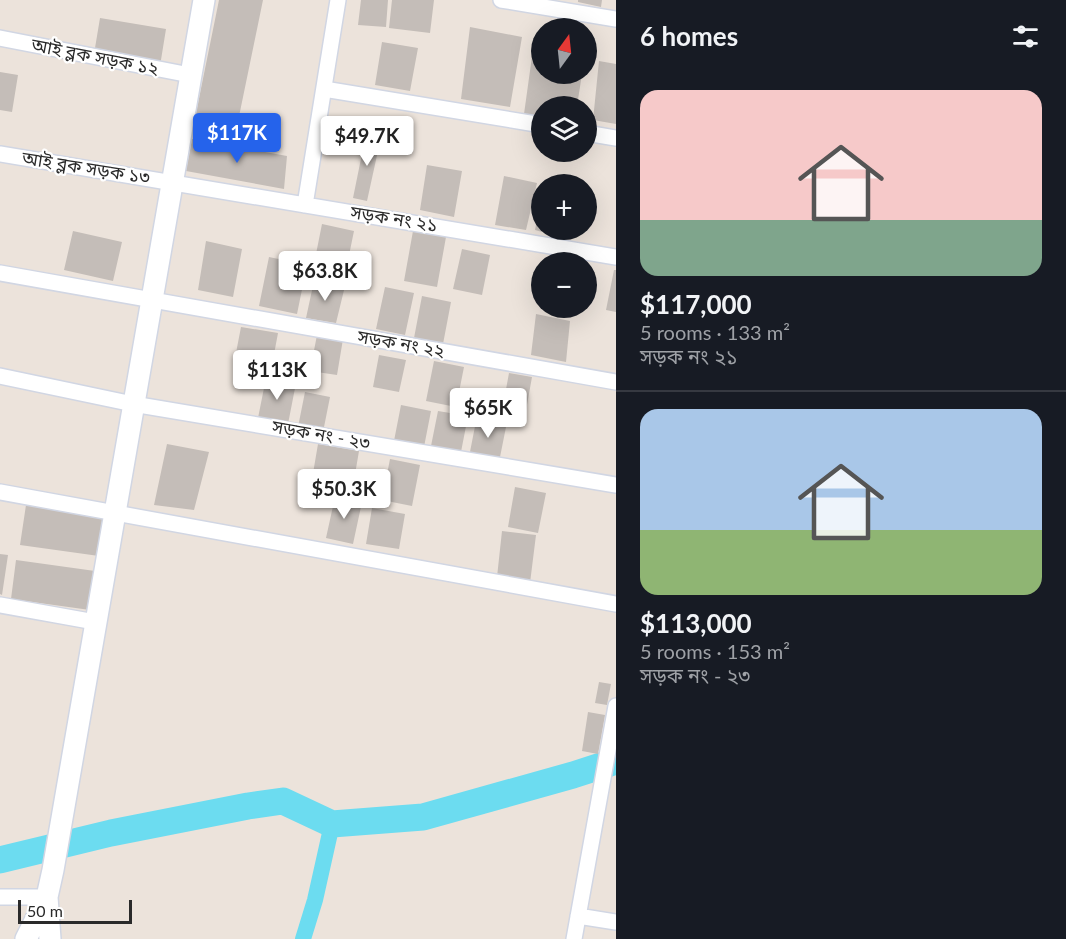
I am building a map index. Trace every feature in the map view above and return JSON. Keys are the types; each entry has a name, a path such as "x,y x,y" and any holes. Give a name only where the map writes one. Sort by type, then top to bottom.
{"street":[{"path":"50,939 47,897 204,0"},
{"path":"305,205 338,0"},
{"path":"501,0 616,19"},
{"name":"আই ব্লক সড়ক ১২","path":"0,38 190,75"},
{"path":"324,89 531,123"},
{"path":"597,135 616,138"},
{"name":"আই ব্লক সড়ক ১৩","path":"0,154 172,182"},
{"name":"সড়ক নং ২১","path":"172,182 616,256"},
{"name":"সড়ক নং ২২","path":"0,273 616,382"},
{"name":"সড়ক নং - ২৩","path":"0,376 133,404 616,485"},
{"path":"0,492 616,604"},
{"path":"0,605 95,622"},
{"path":"574,939 615,711"},
{"path":"0,897 47,897"},
{"path":"26,939 47,897"},
{"path":"578,916 616,922"}],"building":[{"path":"219,0 263,0 236,131 194,123"},
{"path":"361,0 388,0 386,27 358,25"},
{"path":"392,0 434,0 430,33 389,28"},
{"path":"578,0 602,0 601,7 578,2"},
{"path":"100,18 166,29 160,66 94,54"},
{"path":"470,27 522,37 510,107 461,99"},
{"path":"382,42 418,48 410,91 375,85"},
{"path":"599,61 616,64 616,124 597,121"},
{"path":"531,64 531,84 580,84 579,96 531,96 531,115 524,114"},
{"path":"0,72 18,75 12,112 0,110"},
{"path":"366,134 381,137 367,201 353,198"},
{"path":"192,139 287,156 284,189 186,171"},
{"path":"427,165 462,171 454,217 420,210"},
{"path":"504,176 531,182 531,209 526,230 495,225"},
{"path":"322,224 354,231 346,270 314,264"},
{"path":"73,231 122,242 113,281 64,270"},
{"path":"413,231 446,237 437,287 404,281"},
{"path":"206,241 242,249 233,297 198,290"},
{"path":"462,249 490,255 482,295 453,289"},
{"path":"269,257 307,265 297,314 259,306"},
{"path":"614,270 616,270 616,312 606,310"},
{"path":"314,281 345,286 336,323 306,318"},
{"path":"385,287 414,293 405,335 376,329"},
{"path":"422,296 451,302 443,344 414,338"},
{"path":"536,318 570,321 566,362 531,355"},
{"path":"241,327 278,333 272,365 235,358"},
{"path":"317,335 343,339 337,375 310,371"},
{"path":"379,355 406,360 399,392 373,387"},
{"path":"434,361 464,367 456,407 426,401"},
{"path":"509,373 532,377 525,416 502,411"},
{"path":"266,378 296,383 288,424 258,418"},
{"path":"305,392 330,397 323,432 298,427"},
{"path":"401,405 431,411 423,452 393,446"},
{"path":"438,411 468,416 460,457 430,451"},
{"path":"477,416 507,422 499,462 469,457"},
{"path":"167,444 209,452 194,510 154,505"},
{"path":"318,444 359,451 352,492 311,485"},
{"path":"390,459 420,465 412,506 382,500"},
{"path":"515,487 546,493 538,533 508,527"},
{"path":"335,497 362,502 353,544 326,538"},
{"path":"26,505 105,517 99,556 20,545"},
{"path":"372,508 405,514 399,549 366,544"},
{"path":"502,531 536,535 530,583 497,577"},
{"path":"0,554 8,555 2,595 0,594"},
{"path":"16,560 95,571 90,610 11,599"},
{"path":"599,682 611,684 607,705 595,703"},
{"path":"588,712 605,715 598,754 582,751"}],"waterway":[{"path":"0,860 111,833 283,801 332,824 423,817 616,761"},
{"path":"303,939 315,900 332,824"}]}
